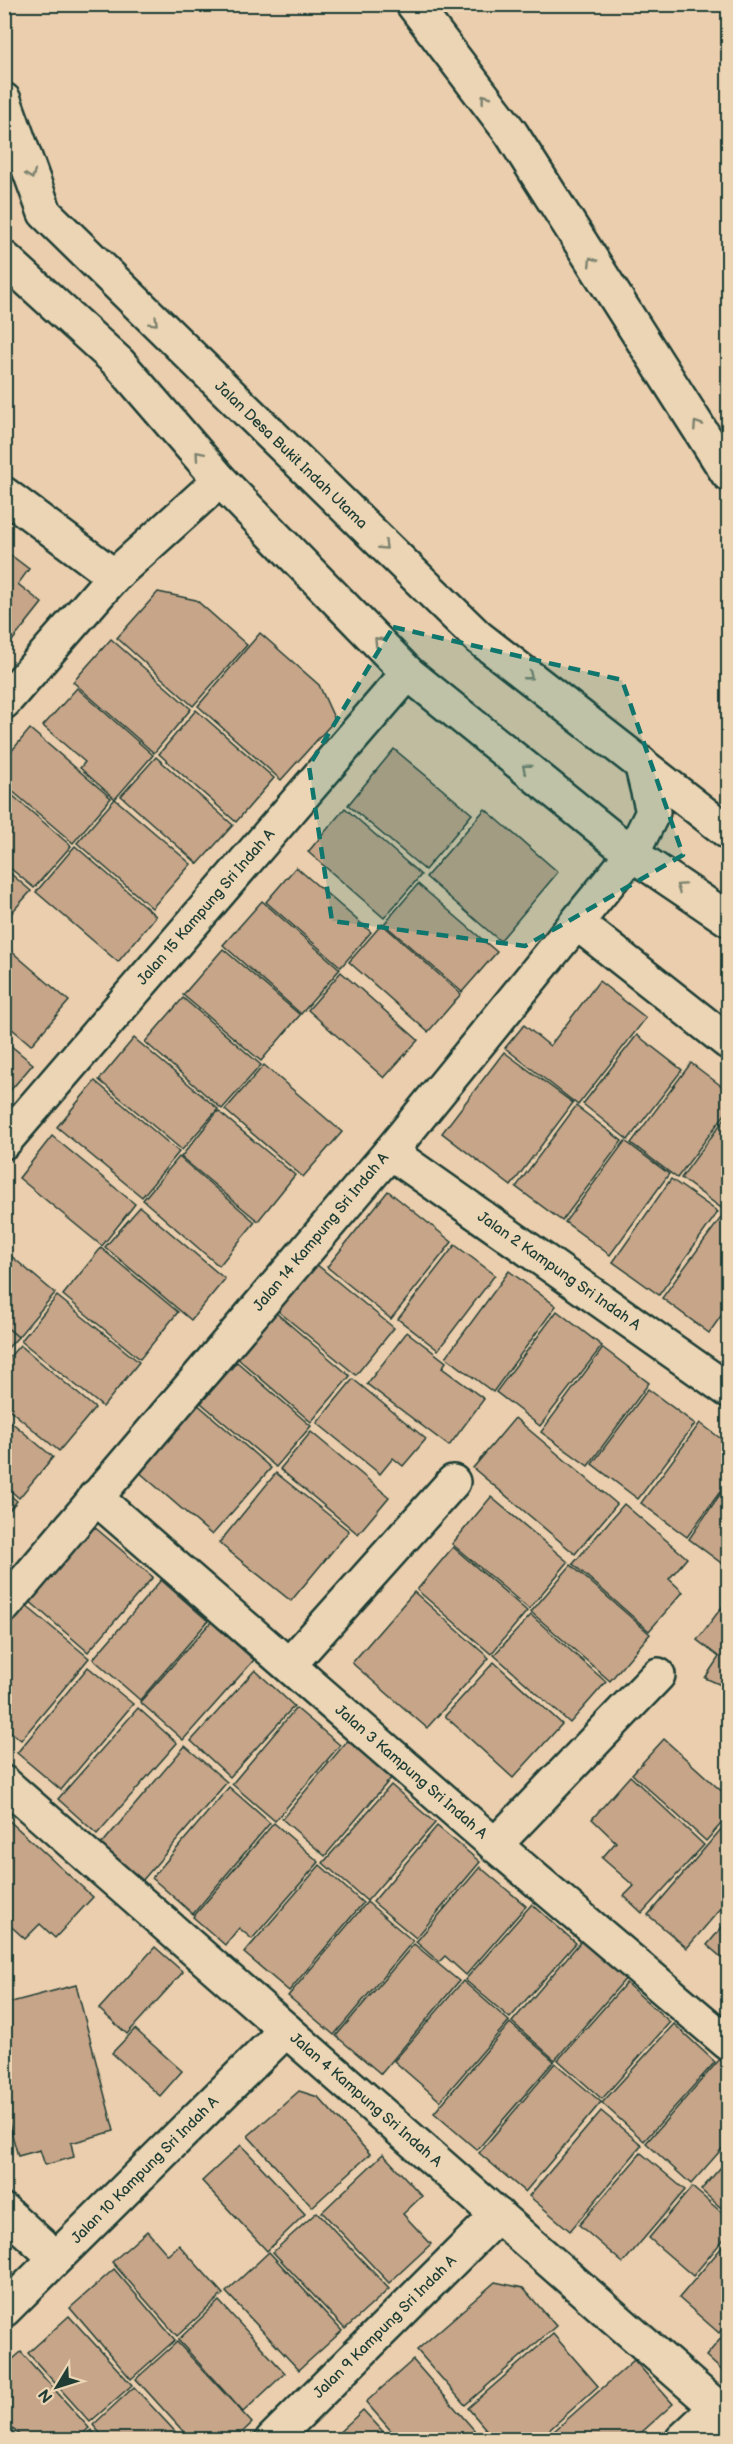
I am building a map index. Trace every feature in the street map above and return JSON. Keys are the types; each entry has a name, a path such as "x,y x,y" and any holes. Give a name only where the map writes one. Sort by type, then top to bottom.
{"main road":[{"path":"413,4 511,133 729,474"},
{"name":"Jalan Desa Bukit Indah Utama","path":"4,100 45,213 478,637 729,832"},
{"path":"4,258 119,363 220,480 408,673 632,854 729,920"},
{"path":"4,702 114,576 220,480"},
{"path":"4,494 114,576"},
{"name":"Jalan 15 Kampung Sri Indah A","path":"4,1142 408,673"},
{"path":"632,854 653,812 641,763"},
{"name":"Jalan 14 Kampung Sri Indah A","path":"4,1606 390,1152 632,854"},
{"path":"577,923 729,1042"},
{"name":"Jalan 2 Kampung Sri Indah A","path":"390,1152 729,1390"},
{"path":"289,1665 453,1482"},
{"name":"Jalan 3 Kampung Sri Indah A","path":"95,1497 495,1845 729,2043"},
{"path":"495,1845 658,1675"},
{"name":"Jalan 4 Kampung Sri Indah A","path":"4,1783 723,2412"},
{"name":"Jalan 10 Kampung Sri Indah A","path":"4,2310 286,2030"},
{"path":"4,2211 56,2258"},
{"name":"Jalan 9 Kampung Sri Indah A","path":"272,2439 498,2216"},
{"path":"682,2439 723,2412"}],"highlighted area":[{"path":"393,627 622,680 683,855 525,946 332,921 309,766"}],"building":[{"path":"4,550 29,569 18,584 42,603 4,651"},
{"path":"158,592 196,600 247,645 193,706 117,638"},
{"path":"260,633 319,685 335,720 281,780 198,706"},
{"path":"111,639 191,709 154,753 73,682"},
{"path":"77,688 153,755 115,799 80,768 85,762 43,726"},
{"path":"196,710 274,778 236,822 159,754"},
{"path":"30,729 111,798 73,843 4,784 4,760"},
{"path":"394,749 472,814 425,870 348,805"},
{"path":"156,757 233,825 198,864 121,796"},
{"path":"4,788 71,846 34,888 4,863"},
{"path":"115,799 191,864 152,908 77,843"},
{"path":"345,808 421,875 384,918 308,852"},
{"path":"485,809 558,872 500,941 426,877"},
{"path":"75,846 156,916 118,962 36,892"},
{"path":"296,867 371,932 341,967 266,902"},
{"path":"4,868 31,891 4,921"},
{"path":"418,884 497,952 462,992 384,924"},
{"path":"262,901 340,969 301,1014 223,945"},
{"path":"382,924 461,994 428,1032 349,962"},
{"path":"4,945 69,1001 31,1045 4,1022"},
{"path":"223,949 300,1015 261,1061 183,995"},
{"path":"341,972 418,1040 384,1078 308,1010"},
{"path":"599,981 646,1018 578,1105 505,1048 524,1025 550,1046"},
{"path":"183,998 261,1065 222,1109 145,1042"},
{"path":"637,1035 682,1070 628,1140 583,1104"},
{"path":"134,1038 218,1109 182,1150 99,1080"},
{"path":"4,1040 33,1064 4,1098"},
{"path":"504,1052 573,1103 511,1186 442,1133"},
{"path":"691,1063 728,1091 728,1110 677,1178 631,1143"},
{"path":"264,1065 342,1132 303,1177 225,1110"},
{"path":"95,1081 179,1152 142,1197 57,1127"},
{"path":"576,1106 622,1141 562,1221 516,1187"},
{"path":"218,1111 295,1175 258,1221 181,1157"},
{"path":"728,1114 728,1213 681,1178"},
{"path":"52,1136 135,1204 102,1246 19,1178"},
{"path":"625,1141 669,1174 610,1255 565,1222"},
{"path":"179,1157 255,1222 219,1266 143,1200"},
{"path":"671,1179 718,1212 659,1295 613,1262"},
{"path":"388,1191 452,1242 391,1319 327,1267"},
{"path":"140,1207 225,1279 191,1320 105,1247"},
{"path":"723,1215 728,1219 728,1306 709,1333 662,1298"},
{"path":"455,1245 495,1275 438,1350 398,1319"},
{"path":"101,1248 178,1312 140,1359 63,1295"},
{"path":"4,1250 55,1293 18,1337 4,1325"},
{"path":"316,1264 394,1328 356,1375 278,1311"},
{"path":"509,1271 556,1306 493,1392 446,1357"},
{"path":"57,1296 139,1362 103,1407 21,1341"},
{"path":"557,1311 602,1346 540,1426 496,1392"},
{"path":"275,1312 350,1376 311,1422 236,1357"},
{"path":"4,1325 18,1337 4,1352"},
{"path":"407,1332 446,1362 442,1368 484,1399 449,1446 367,1384"},
{"path":"20,1345 95,1408 59,1451 4,1405 4,1363"},
{"path":"603,1348 649,1383 588,1466 541,1432"},
{"path":"237,1362 311,1426 276,1467 201,1403"},
{"path":"353,1379 426,1439 403,1466 393,1458 380,1474 317,1423"},
{"path":"648,1389 695,1424 638,1499 592,1464"},
{"path":"196,1403 271,1468 212,1535 138,1471"},
{"path":"4,1416 53,1457 19,1498 4,1485"},
{"path":"515,1418 617,1504 575,1554 473,1468"},
{"path":"700,1423 728,1444 728,1481 687,1537 641,1503"},
{"path":"311,1432 389,1497 358,1534 280,1469"},
{"path":"276,1473 349,1531 291,1601 219,1543"},
{"path":"728,1483 728,1568 689,1539"},
{"path":"4,1490 17,1501 4,1516"},
{"path":"491,1497 568,1562 529,1609 452,1544"},
{"path":"624,1504 687,1558 669,1579 683,1592 649,1631 573,1564"},
{"path":"92,1525 153,1577 88,1652 27,1599"},
{"path":"453,1547 527,1611 491,1654 417,1590"},
{"path":"571,1565 650,1634 610,1681 531,1612"},
{"path":"161,1580 208,1621 140,1700 93,1659"},
{"path":"414,1592 489,1658 427,1728 352,1663"},
{"path":"728,1599 728,1688 705,1678 719,1657 697,1640"},
{"path":"25,1605 89,1658 21,1740 4,1726 4,1630"},
{"path":"531,1615 606,1682 570,1723 494,1655"},
{"path":"211,1622 254,1660 183,1740 140,1702"},
{"path":"494,1662 562,1724 513,1778 445,1716"},
{"path":"88,1667 133,1704 61,1790 17,1753"},
{"path":"255,1670 294,1706 230,1777 191,1741"},
{"path":"138,1708 177,1743 97,1834 58,1799"},
{"path":"296,1708 340,1745 275,1821 232,1784"},
{"path":"664,1739 728,1797 728,1816 706,1841 632,1774"},
{"path":"348,1740 392,1777 325,1856 282,1819"},
{"path":"185,1746 227,1782 142,1881 101,1845"},
{"path":"630,1776 704,1845 642,1913 624,1896 634,1886 602,1858 616,1842 592,1819"},
{"path":"391,1785 435,1823 367,1901 323,1863"},
{"path":"229,1787 270,1823 193,1914 152,1878"},
{"path":"4,1816 93,1897 55,1938 40,1924 25,1939 4,1920"},
{"path":"728,1821 728,1900 687,1948 648,1915"},
{"path":"274,1823 319,1862 252,1939 239,1928 225,1945 193,1917"},
{"path":"437,1826 480,1862 416,1938 373,1902"},
{"path":"320,1865 363,1903 289,1991 244,1953"},
{"path":"480,1867 526,1906 466,1975 445,1956 439,1962 416,1942"},
{"path":"367,1902 413,1941 334,2035 288,1996"},
{"path":"532,1904 576,1943 510,2018 465,1980"},
{"path":"728,1920 728,1963 707,1945"},
{"path":"583,1939 627,1977 555,2060 512,2022"},
{"path":"414,1944 459,1981 381,2074 336,2036"},
{"path":"155,1947 183,1972 127,2034 99,2009"},
{"path":"463,1981 509,2021 440,2101 394,2061"},
{"path":"626,1983 670,2022 602,2099 558,2060"},
{"path":"76,1985 114,2131 71,2143 74,2157 45,2165 40,2150 18,2156 4,2106 4,2004"},
{"path":"510,2023 554,2061 477,2150 434,2113"},
{"path":"674,2024 715,2062 644,2141 602,2103"},
{"path":"135,2029 182,2071 160,2096 112,2053"},
{"path":"720,2059 728,2067 728,2142 691,2184 646,2143"},
{"path":"555,2063 601,2102 525,2192 479,2153"},
{"path":"299,2091 318,2097 370,2154 312,2207 248,2136"},
{"path":"601,2111 642,2145 570,2231 529,2196"},
{"path":"241,2145 305,2214 267,2251 202,2181"},
{"path":"641,2153 685,2190 623,2263 579,2225"},
{"path":"383,2154 422,2196 403,2214 431,2244 389,2283 322,2212"},
{"path":"728,2159 728,2214 701,2190"},
{"path":"692,2187 728,2218 728,2234 693,2276 649,2238"},
{"path":"317,2212 389,2289 345,2329 273,2252"},
{"path":"147,2231 168,2255 179,2245 223,2294 177,2336 112,2262"},
{"path":"728,2240 728,2322 719,2333 679,2298"},
{"path":"269,2252 342,2331 299,2370 226,2292"},
{"path":"114,2269 175,2340 131,2379 70,2308"},
{"path":"495,2282 523,2288 556,2326 465,2405 417,2350"},
{"path":"219,2301 285,2373 243,2412 178,2340"},
{"path":"69,2316 132,2385 90,2422 28,2353"},
{"path":"728,2330 728,2376 706,2356"},
{"path":"553,2334 598,2386 538,2440 495,2440 468,2408"},
{"path":"177,2342 252,2423 234,2440 191,2440 136,2379"},
{"path":"21,2352 89,2428 76,2440 24,2440 4,2419 4,2367"},
{"path":"413,2360 483,2440 399,2440 366,2402"},
{"path":"634,2360 673,2404 633,2440 544,2440"},
{"path":"134,2387 183,2440 106,2440 93,2425"},
{"path":"363,2410 391,2440 331,2440"},
{"path":"4,2424 18,2440 4,2440"},
{"path":"91,2430 100,2440 81,2440"}]}
